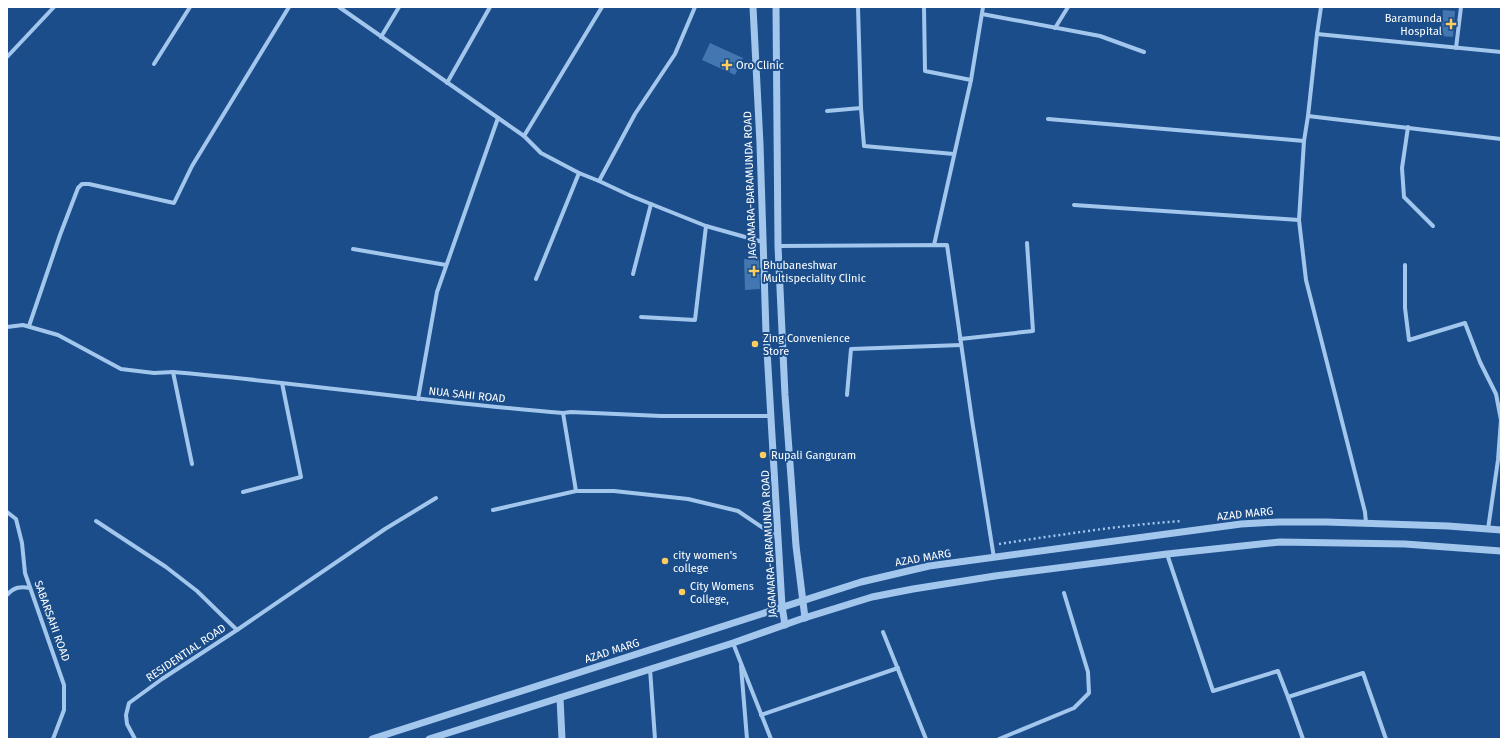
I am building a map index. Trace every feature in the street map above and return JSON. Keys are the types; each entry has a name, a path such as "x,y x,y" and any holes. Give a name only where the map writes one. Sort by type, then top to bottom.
{"street":[{"path":"7,57 54,7"},
{"path":"154,64 190,7"},
{"path":"29,326 60,235 78,188 82,184 89,184 174,203 192,166 289,7"},
{"path":"339,7 524,136 541,154 579,173 706,226 763,242"},
{"path":"381,37 399,7"},
{"path":"448,83 490,7"},
{"path":"524,136 602,7"},
{"path":"599,181 634,114 676,54 695,7"},
{"name":"JAGAMARA-BARAMUNDA ROAD","path":"753,7 766,333 784,625"},
{"path":"776,7 778,246 785,395 796,546 806,618"},
{"path":"858,7 861,108 864,146 954,154"},
{"path":"924,7 925,71 971,80"},
{"path":"934,245 971,80 983,7"},
{"path":"1055,28 1068,7"},
{"path":"1321,7 1304,141 1300,220 1306,280 1365,512 1366,523"},
{"path":"1456,48 1461,7"},
{"path":"982,14 1100,36 1144,52"},
{"path":"1317,34 1501,52"},
{"path":"826,111 861,108"},
{"path":"1308,116 1501,139"},
{"path":"418,399 437,292 498,118"},
{"path":"1048,119 1304,141"},
{"path":"1408,127 1402,168 1404,197 1433,226"},
{"path":"536,279 579,173"},
{"path":"633,274 652,204"},
{"path":"1074,205 1300,220"},
{"path":"641,317 695,320 706,226"},
{"path":"960,339 1033,331 1027,243"},
{"path":"778,246 947,245 972,420 994,558"},
{"path":"353,249 446,265"},
{"path":"1405,265 1405,308 1409,340 1465,323 1480,362 1496,394 1500,420 1498,460 1488,529"},
{"name":"NUA SAHI ROAD","path":"7,327 24,325 58,335 121,369 154,373 174,372 484,407 563,413 571,412 661,416 772,416"},
{"path":"847,395 851,349 961,345"},
{"path":"174,372 192,464"},
{"path":"243,492 301,477 282,383"},
{"path":"563,413 576,491"},
{"path":"493,510 576,491 614,491 695,501 738,511 779,538"},
{"path":"237,630 385,529 436,498"},
{"name":"SABARSAHI ROAD","path":"7,512 16,520 22,543 25,573 64,685 64,710 52,739"},
{"name":"RESIDENTIAL ROAD","path":"96,521 166,567 197,591 237,630 162,679 129,703 126,715 127,724 135,739"},
{"name":"AZAD MARG","path":"372,739 598,667 782,606 861,582 921,568 1241,524 1279,522 1366,523 1501,530"},
{"path":"430,739 733,643 872,597 913,589 995,576 1167,554 1280,542 1405,544 1501,551"},
{"path":"1167,554 1213,691 1278,671 1303,739"},
{"path":"7,594 20,586 30,588"},
{"path":"999,739 1074,708 1089,694 1088,672 1064,593"},
{"path":"883,632 926,739"},
{"path":"733,643 770,739"},
{"path":"740,660 747,739"},
{"path":"761,715 898,668"},
{"path":"650,669 655,739"},
{"path":"1288,697 1364,673 1386,739"},
{"path":"560,698 562,739"}],"building":[{"path":"1443,10 1455,11 1453,37 1441,36"},
{"path":"710,43 743,58 735,75 702,60"},
{"path":"744,259 759,259 760,289 745,290"}],"place":[{"name":"Baramunda Hospital","path":"1451,24"},
{"name":"Oro Clinic","path":"727,65"},
{"name":"Bhubaneshwar Multispeciality Clinic","path":"754,271"},
{"name":"Zing Convenience Store","path":"755,344"},
{"name":"Rupali Ganguram","path":"763,455"},
{"name":"city women's college","path":"665,561"},
{"name":"City Womens College,","path":"682,592"}]}
